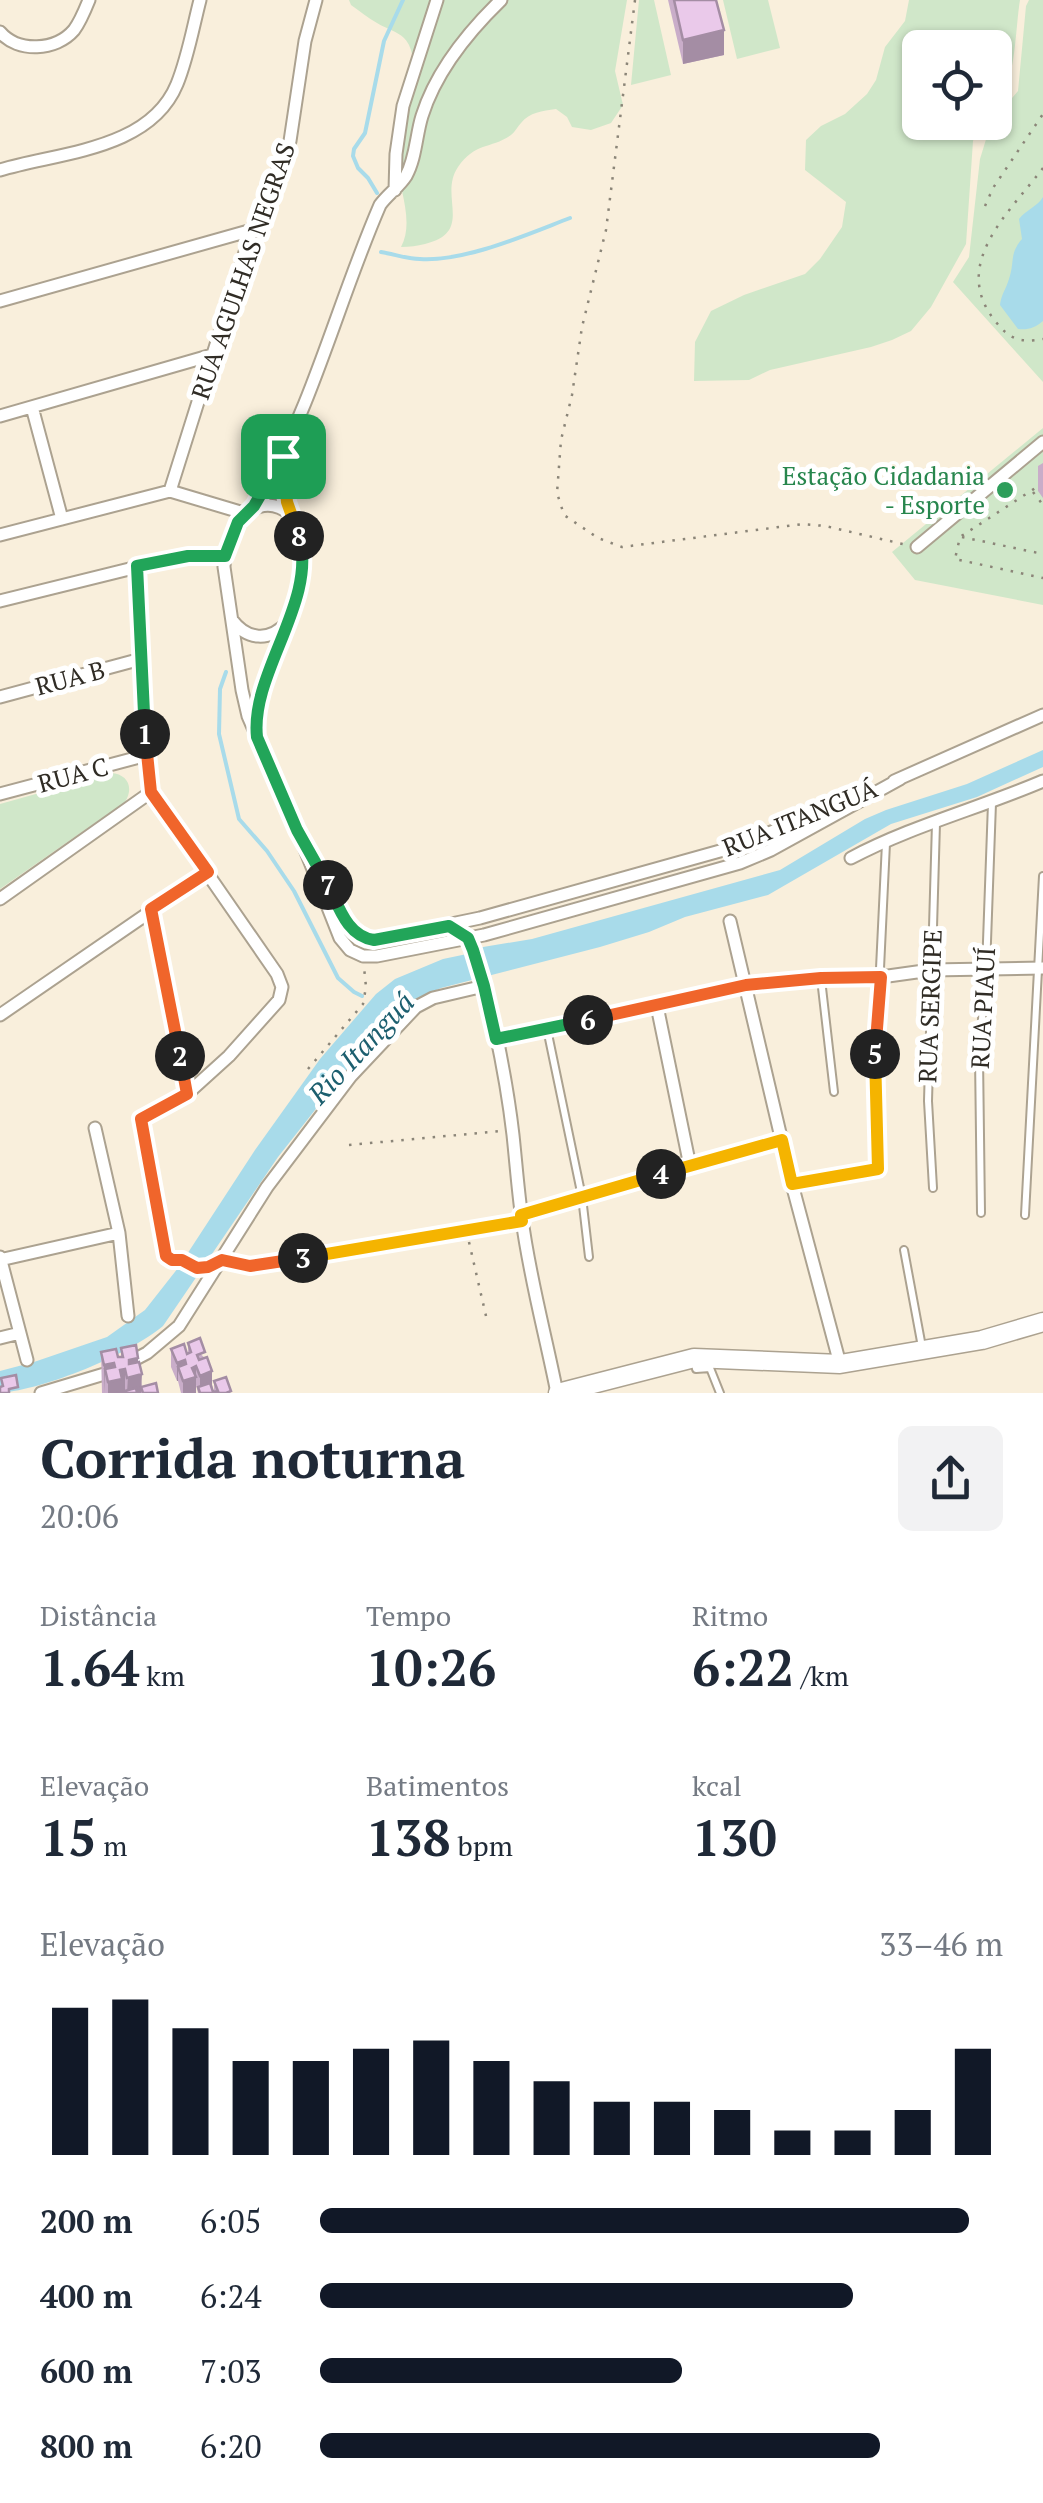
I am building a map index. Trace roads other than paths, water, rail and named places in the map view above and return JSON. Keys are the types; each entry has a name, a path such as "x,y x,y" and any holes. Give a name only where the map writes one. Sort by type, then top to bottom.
{"street":[{"path":"0,32 4,38 29,46 56,45 73,31 89,0"},
{"path":"0,170 104,143 137,130 156,116 176,86 200,0"},
{"name":"RUA AGULHAS NEGRAS","path":"171,486 252,230 290,141 304,41 316,0"},
{"path":"395,190 403,106 437,0"},
{"path":"0,601 137,566 188,556 225,556 236,526 283,456 376,214 410,169 422,116 436,83 465,40 500,0"},
{"path":"0,302 252,230"},
{"path":"0,416 212,355"},
{"path":"32,407 62,519"},
{"path":"917,547 1043,442"},
{"path":"257,737 259,702 291,615 303,563 285,491 283,456"},
{"path":"0,535 171,486 249,512 274,505 290,514"},
{"name":"RUA ITANGUÁ","path":"225,556 244,703 340,938 350,950 363,956 470,944 740,862 771,850 900,779"},
{"path":"137,566 151,792 282,986 278,1000 229,1056 187,1094 141,1119 166,1256 197,1268 222,1260"},
{"path":"232,620 245,634 264,637 278,632 291,615"},
{"name":"RUA B","path":"0,697 141,659"},
{"path":"900,779 1043,715"},
{"name":"RUA C","path":"0,794 147,754"},
{"name":"RUA ITANGUÁ","path":"297,830 349,924 357,934 374,940 449,926 733,847 900,779"},
{"path":"850,858 1043,782"},
{"path":"0,899 151,792"},
{"path":"0,1016 208,872"},
{"path":"151,909 187,1094"},
{"path":"730,921 792,1184 840,1364"},
{"path":"449,926 470,944 496,1039 513,1130 522,1218 557,1393 694,1358 840,1364 982,1340 1043,1322"},
{"path":"782,1140 690,1166 657,1006 746,985 932,970 1040,968"},
{"path":"40,1393 111,1372 147,1353 179,1326 267,1187 351,1076 407,1015 433,998 483,983"},
{"path":"95,1128 119,1233 128,1316"},
{"path":"27,1360 0,1259 119,1233"},
{"path":"0,1338 20,1333"}],"lane":[{"name":"RUA PIAUÍ","path":"981,1213 979,1057 992,803"},
{"name":"RUA SERGIPE","path":"934,1188 928,1100 936,824"},
{"path":"792,1184 878,1169 875,1073 886,841"},
{"path":"1025,1215 1043,876"},
{"path":"821,978 834,1092"},
{"path":"496,1039 657,1006"},
{"path":"547,1028 582,1197 589,1257"},
{"path":"222,1260 250,1266 466,1231 522,1218 690,1166"},
{"path":"904,1250 922,1348"},
{"path":"694,1358 696,1369 710,1368 720,1393"}],"water":[{"path":"1043,197 1043,321 1031,328 1018,329 1000,305 1022,239 1019,219"},
{"name":"Rio Itanguá","path":"1043,750 1043,767 977,797 891,824 768,895 685,917 600,947 441,988 418,998 356,1058 278,1157 163,1326 86,1369 40,1385 0,1393 0,1371 107,1337 145,1310 178,1268 320,1059 376,994 395,979 483,947 532,939 780,870 865,819 967,784"}],"waterway":[{"path":"377,193 353,156 365,133 384,41 403,0"},
{"path":"381,252 415,259 457,256 570,218"},
{"path":"226,672 220,689 219,734 239,819 294,891 338,978 362,996"}],"place":[{"name":"Estação Cidadania - Esporte","path":"1005,490"}]}
